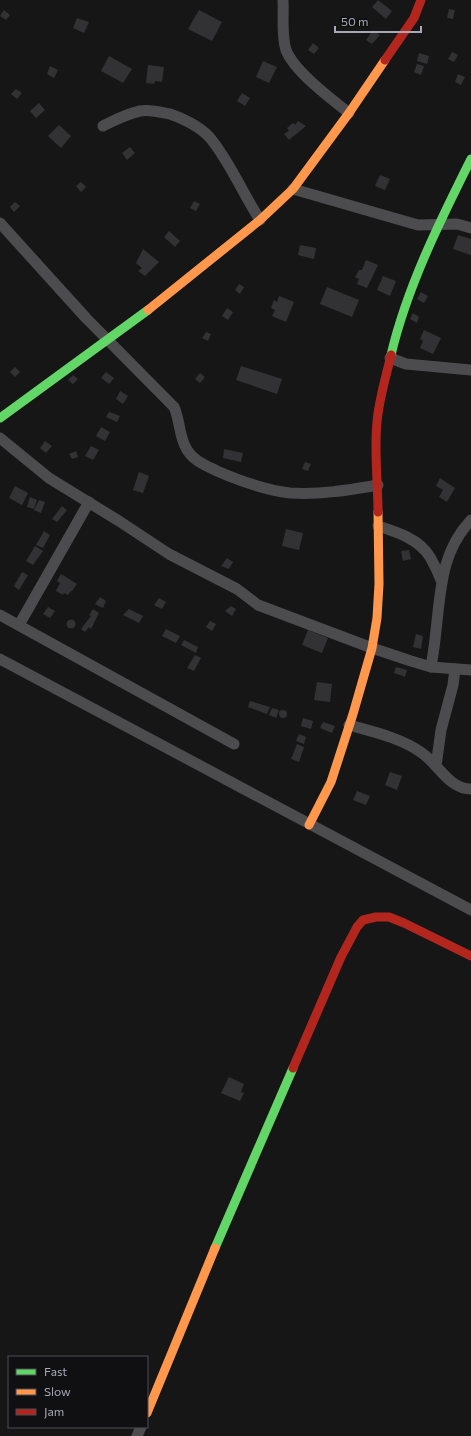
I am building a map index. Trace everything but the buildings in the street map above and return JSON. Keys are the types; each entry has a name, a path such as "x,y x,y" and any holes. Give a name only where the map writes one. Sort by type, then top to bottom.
{"street":[{"path":"283,0 283,36 286,50 293,62 316,86 349,113"},
{"path":"0,418 132,323 260,220 293,189 349,113 414,18 421,0"},
{"path":"103,126 126,115 141,111 159,111 177,116 192,124 210,138 225,160 260,220"},
{"path":"309,825 331,782 372,648 377,618 379,584 376,442 377,421 390,358 404,309 414,284 471,159"},
{"path":"293,189 418,226 458,224 471,228"},
{"path":"0,223 107,340 174,407 178,415 186,448 198,462 238,480 266,488 290,492 340,492 378,485"},
{"path":"390,358 406,364 471,370"},
{"path":"0,438 49,478 169,554 237,589 258,605 372,648 431,667 471,670"},
{"path":"19,625 89,502"},
{"path":"431,667 441,580 451,548 465,526 471,520"},
{"path":"378,526 418,543 430,556 441,580"},
{"path":"0,615 234,744"},
{"path":"0,659 471,910"},
{"path":"436,766 441,730 453,685 455,669"},
{"path":"349,725 407,744 424,754 452,782 466,789 471,789"},
{"path":"148,1410 208,1264 341,957 357,927 363,920 376,917 389,917 404,922 471,956"}],"traffic: fast":[{"path":"391,355 415,279 436,230 471,159"},
{"path":"0,418 148,310"},
{"path":"215,1248 293,1068"}],"traffic: slow":[{"path":"148,310 260,220 293,189 349,113 385,60"},
{"path":"309,825 331,782 372,648 377,618 379,584 378,512"},
{"path":"148,1411 215,1248"}],"traffic: jam":[{"path":"385,60 414,18 421,0"},
{"path":"378,512 376,433 381,396 391,355"},
{"path":"293,1068 341,957 357,927 363,920 376,917 389,917 471,956"}]}
